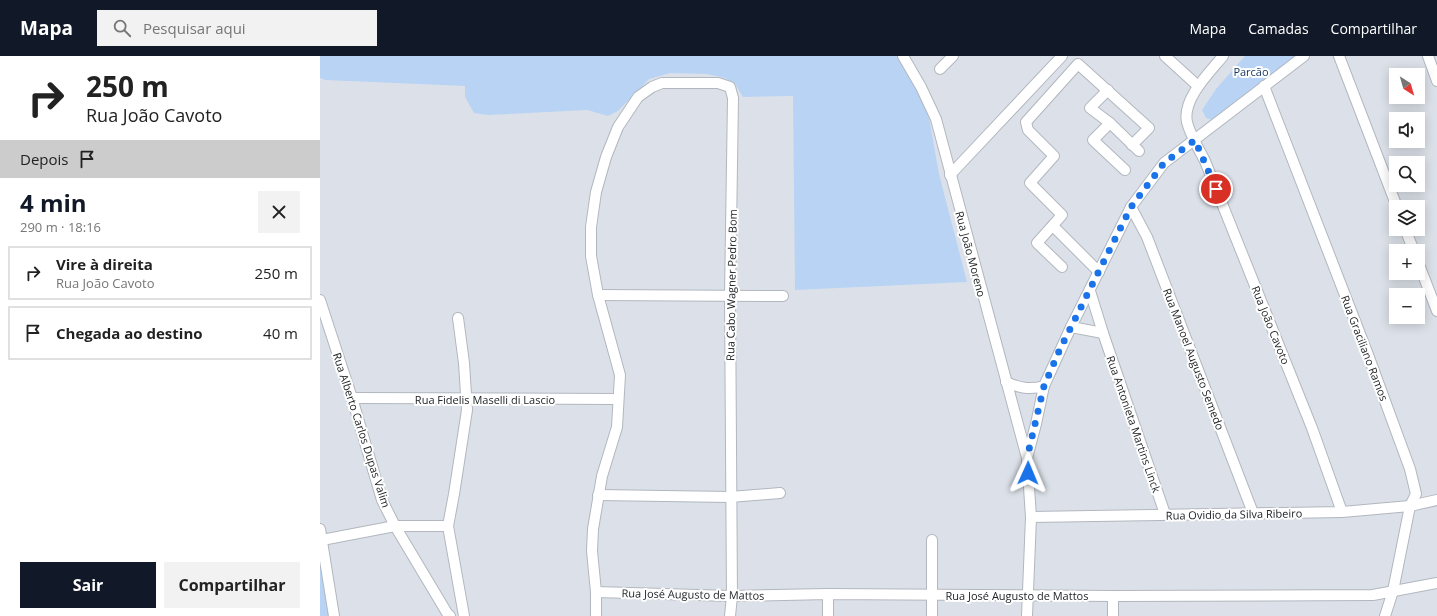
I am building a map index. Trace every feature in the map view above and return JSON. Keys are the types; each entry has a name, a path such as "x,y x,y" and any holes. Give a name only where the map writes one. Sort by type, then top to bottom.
{"street":[{"name":"Rua João Moreno","path":"903,56 936,119 1027,458"},
{"path":"940,69 953,56"},
{"path":"950,175 1062,56"},
{"path":"1165,56 1198,86"},
{"name":"Rua João Cavoto","path":"1223,56 1198,86 1190,99 1187,121 1205,161 1312,428 1342,512"},
{"path":"1027,616 1031,517 1027,458 1044,386 1071,327 1131,207 1164,163 1304,56"},
{"path":"1339,56 1394,200"},
{"path":"1428,56 1437,82"},
{"path":"1062,267 1037,244 1062,215 1030,183 1054,156 1028,130 1026,122 1078,64 1108,90 1149,128 1135,148 1110,123 1090,108 1108,90"},
{"name":"Rua Cabo Wagner Pedro Bom","path":"598,295 591,256 591,227 596,192 606,157 618,127 638,97 652,87 662,83 718,83 730,88 733,98 730,296 730,497 732,596 730,616"},
{"name":"Rua Graciliano Ramos","path":"1264,86 1364,344 1410,469 1416,494 1410,506 1393,591 1385,616"},
{"path":"1110,123 1093,140 1125,170"},
{"name":"Rua Manoel Augusto Semedo","path":"1131,207 1147,237 1253,513"},
{"path":"1053,226 1099,272"},
{"path":"1425,280 1437,311"},
{"name":"Rua Antonieta Martins Linck","path":"1090,291 1102,333 1165,514"},
{"path":"596,616 596,592 592,551 593,529 602,476 617,427 620,376 598,295 783,296"},
{"name":"Rua Alberto Carlos Dupas Valim","path":"320,300 323,322 352,398 382,500 395,526 430,586 450,616"},
{"path":"458,318 467,400 465,429 448,526 464,616"},
{"path":"1071,327 1102,333"},
{"path":"1006,382 1026,389 1044,386"},
{"name":"Rua Fidelis Maselli di Lascio","path":"352,398 467,400 618,399"},
{"path":"598,495 730,497 780,493"},
{"name":"Rua Ovidio da Silva Ribeiro","path":"1031,517 1342,512 1410,506 1437,500"},
{"path":"322,540 395,526 448,526"},
{"path":"320,530 334,616"},
{"path":"932,540 932,616"},
{"name":"Rua José Augusto de Mattos","path":"596,592 732,596 828,594 1028,594 1113,596 1373,595 1437,583"},
{"path":"828,594 828,616"},
{"path":"1113,596 1113,616"}],"green space":[{"path":"320,56 898,56 926,106 939,174 967,282 795,290 793,96 743,97 735,84 725,78 707,74 670,73 649,79 618,111 608,116 587,110 488,115 474,113 465,97 465,86 325,80 320,78"},
{"name":"Parcão","path":"1245,56 1296,56 1213,120 1206,118 1202,110 1216,89"},
{"path":"320,550 332,616 320,616"}],"route":[{"path":"1028,473 1027,458 1044,386 1060,349 1131,207 1164,163 1195,140 1216,189"}]}
